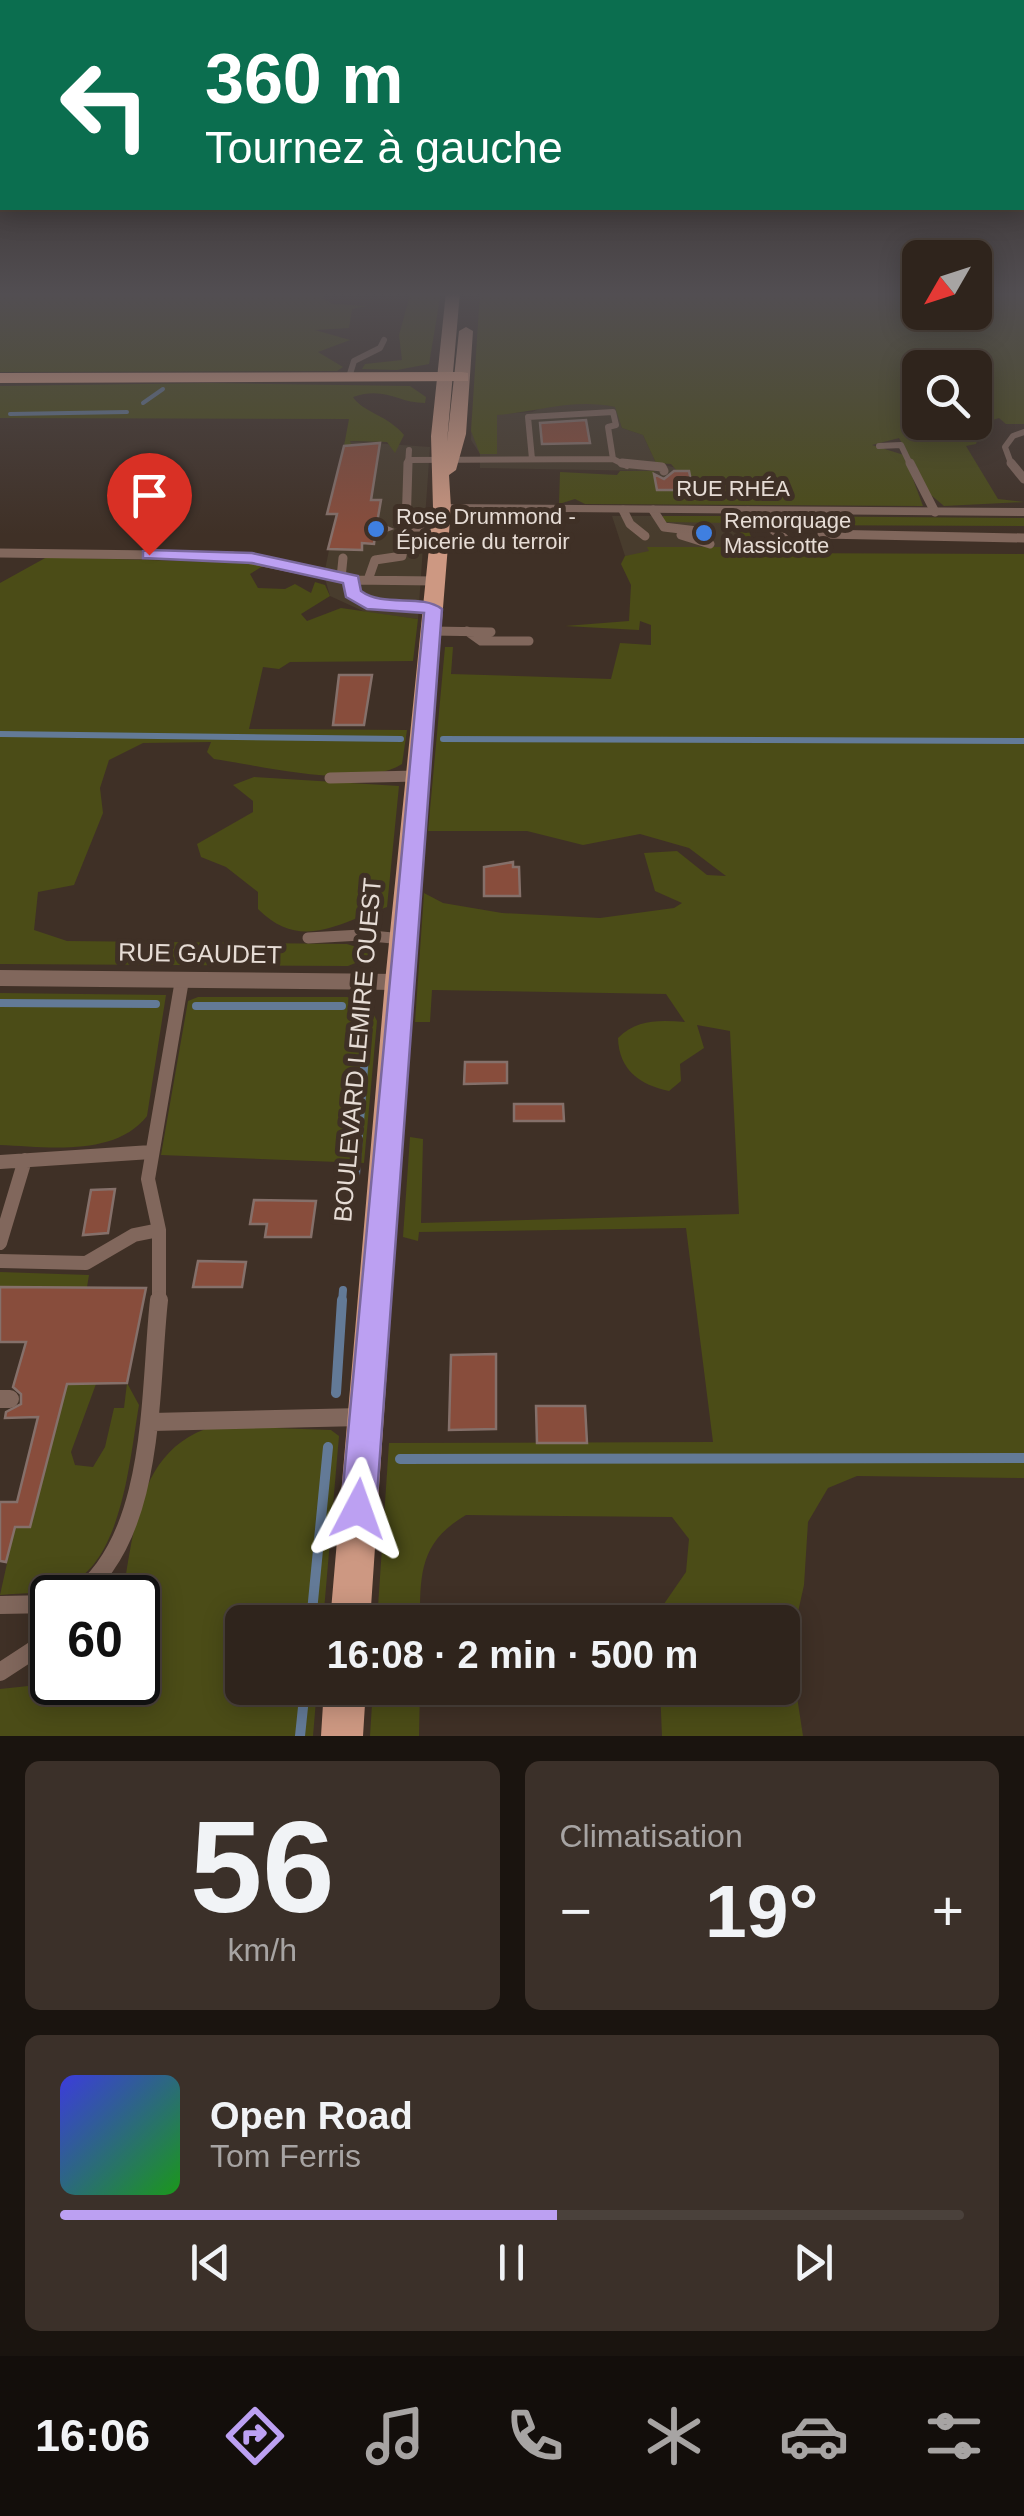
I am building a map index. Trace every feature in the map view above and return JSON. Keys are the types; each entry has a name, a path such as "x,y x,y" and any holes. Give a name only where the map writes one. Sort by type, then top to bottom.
{"highway":[{"path":"5,379 453,377"}],"main road":[{"name":"BOULEVARD LEMIRE OUEST","path":"351,1605 399,982 453,373"},
{"name":"BOULEVARD LEMIRE OUEST","path":"446,459 458,434 454,373"},
{"path":"342,1736 345,1705"}],"street":[{"name":"RUE RHÉA","path":"441,518 573,505 624,510 1024,512"},
{"name":"RUE GAUDET","path":"0,978 399,982"}],"lane":[{"path":"350,377 351,373"},
{"path":"532,459 528,417 613,412 616,424 608,426 613,459"},
{"path":"1024,432 1013,436 1005,448 1012,468 1024,479"},
{"path":"553,444 554,459"},
{"path":"577,444 580,459"},
{"path":"880,446 898,444 905,450 935,512"},
{"path":"368,580 375,560 402,556 409,455 446,459 613,459 628,466 662,467 664,471"},
{"path":"624,510 630,524 645,536"},
{"path":"653,510 664,527 710,544"},
{"path":"748,511 784,538"},
{"path":"406,527 441,518"},
{"path":"664,527 697,531"},
{"path":"822,534 1024,538"},
{"path":"0,553 242,557 346,579 436,581"},
{"path":"342,558 352,594 367,604 432,620 468,632 481,641 530,641"},
{"path":"468,632 491,632"},
{"path":"330,778 417,776"},
{"path":"308,938 361,935 403,940"},
{"path":"99,1575 122,1539 152,1422 151,1370 162,1279 159,1230 149,1192 151,1152 182,980"},
{"path":"0,1162 151,1152"},
{"path":"0,1243 25,1160"},
{"path":"0,1261 86,1262 134,1235 159,1230"},
{"path":"152,1422 366,1417"},
{"path":"0,1605 30,1604"},
{"path":"0,1672 30,1652"}],"shaded area":[{"path":"475,373 902,373 902,440 977,440 966,446 998,499 1024,502 944,506 931,495 899,438 872,445 904,455 923,506 585,504 575,499 559,504 560,472 617,475 620,471 654,471 657,490 693,489 671,464 656,463 643,435 622,428 615,407 600,405 497,415 497,454 480,454 471,431"},
{"path":"992,373 1024,373 1024,424 1006,424 999,418 992,420"},
{"path":"0,386 410,386 426,397 425,403 374,393 353,397 404,435 395,453 387,442 350,441 352,446 344,446 349,419 0,418"},
{"path":"596,403 616,407 622,428 643,435 656,463 689,471 693,490 657,490 653,471 480,468 480,454 471,440 472,416 532,412 551,404"},
{"path":"345,441 430,447 418,619 365,612 330,596 324,575 336,515 327,514"},
{"path":"612,516 743,516 756,551 625,556"},
{"path":"663,516 743,516 756,550 763,553 1024,554 1024,1478 857,1476 828,1488 808,1522 800,1605 663,1605 686,1572 689,1539 672,1517 466,1515 439,1536 431,1548 422,1574 420,1605 378,1605 389,1443 713,1442 686,1228 419,1232 418,1241 403,1237 410,1137 423,1139 421,1223 739,1214 730,1031 697,1025 704,1048 680,1064 681,1081 669,1091 649,1085 633,1074 622,1059 618,1038 641,1024 685,1022 666,994 432,990 430,1022 415,1022 424,893 443,903 502,913 600,918 674,908 682,903 655,891 644,853 677,851 707,875 726,876 689,848 640,834 583,845 527,831 428,831 445,647 453,647 451,674 611,679 620,643 651,645 651,625 640,621 639,630 565,626 629,621 631,585 621,564 625,556 649,551 647,547 740,547 734,523 663,522"},
{"path":"761,516 1024,518 1024,526 770,525"},
{"path":"47,557 248,563 263,566 250,574 258,588 285,589 295,584 311,593 315,582 325,585 330,596 301,614 307,621 341,608 418,619 413,661 290,662 279,669 263,667 249,729 407,730 402,764 361,776 310,774 214,759 207,752 211,742 143,743 109,760 100,788 103,813 74,885 38,892 34,930 67,941 347,944 378,954 348,966 0,964 0,583"},
{"path":"254,777 399,786 387,907 320,930 289,929 258,909 258,892 226,867 201,857 197,844 253,812 253,801 233,785"},
{"path":"0,993 166,995 147,1116 133,1129 99,1144 59,1148 0,1145"},
{"path":"198,997 347,997 369,1008 377,1021 364,1163 161,1155 188,1001"},
{"path":"0,1272 89,1275 87,1287 0,1287"},
{"path":"127,1383 139,1405 121,1504 102,1552 82,1575 30,1575 30,1592 0,1595 15,1527 30,1527 67,1384 96,1384 71,1452 75,1465 93,1467 105,1447 114,1408 124,1408"},
{"path":"214,1426 331,1430 339,1436 324,1605 225,1605 225,1705 316,1705 313,1736 0,1736 0,1689 30,1686 30,1705 160,1705 160,1575 126,1575 144,1494 154,1472 188,1437"},
{"path":"372,1705 420,1705 419,1736 370,1736"},
{"path":"661,1705 798,1705 803,1736 662,1736"}],"building":[{"path":"586,420 590,443 542,444 540,423"},
{"path":"380,443 371,500 381,500 377,523 391,529 375,535 374,544 362,543 362,550 328,549 337,514 327,514 344,446"},
{"path":"674,471 689,471 693,490 657,490 654,474 664,479"},
{"path":"339,675 372,675 364,725 333,725"},
{"path":"513,862 513,867 519,867 520,896 484,896 484,867"},
{"path":"465,1062 507,1062 507,1083 464,1084"},
{"path":"514,1104 563,1104 564,1121 514,1121"},
{"path":"115,1189 108,1233 83,1235 91,1190"},
{"path":"254,1200 316,1201 311,1237 265,1237 267,1224 250,1224"},
{"path":"198,1261 246,1262 242,1287 193,1287"},
{"path":"0,1287 146,1288 127,1383 67,1384 30,1527 15,1527 6,1562 0,1561 0,1502 17,1502 38,1417 5,1418 6,1412 21,1404 21,1394 13,1387 26,1342 0,1342"},
{"path":"496,1354 496,1429 449,1430 451,1355"},
{"path":"536,1406 585,1406 587,1443 537,1443"}],"waterway":[{"path":"143,403 163,389"},
{"path":"10,414 127,412"},
{"path":"0,734 401,739"},
{"path":"443,739 1024,741"},
{"path":"0,1003 156,1004"},
{"path":"196,1006 342,1006"},
{"path":"356,1175 367,1028"},
{"path":"342,1302 343,1290"},
{"path":"336,1393 342,1300"},
{"path":"313,1605 328,1447"},
{"path":"400,1459 1024,1458"},
{"path":"300,1736 303,1705"}],"place":[{"name":"Rose Drummond - Épicerie du terroir","path":"376,529"},
{"name":"Remorquage Massicotte","path":"704,533"}],"route":[{"path":"149,555 214,555 276,562 352,580 352,594 367,604 434,609 401,960 358,1509"}]}
